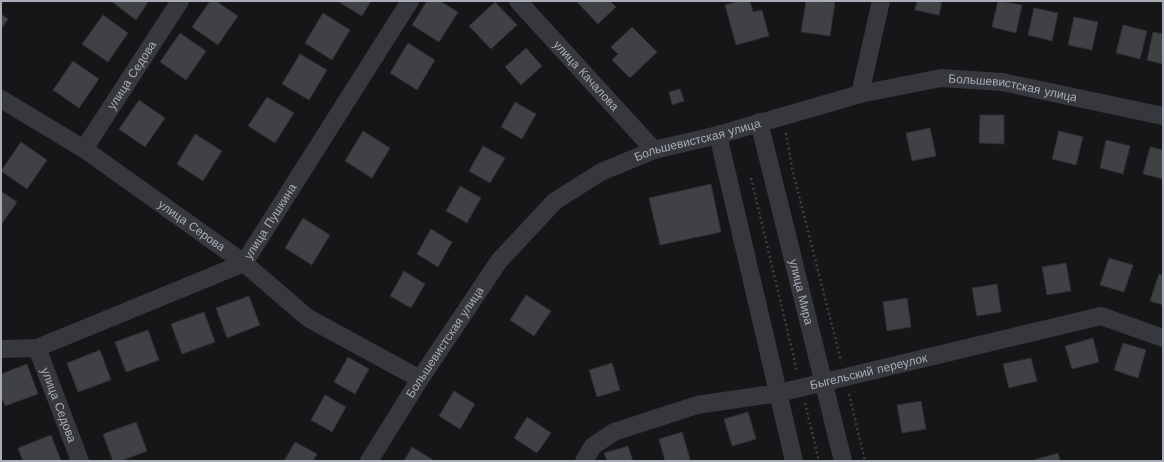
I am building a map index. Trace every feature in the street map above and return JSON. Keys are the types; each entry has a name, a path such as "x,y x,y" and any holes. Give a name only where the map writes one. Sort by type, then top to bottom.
{"street":[{"name":"улица Седова","path":"84,148 180,1"},
{"name":"улица Пушкина","path":"1,349 37,348 244,263 410,1"},
{"name":"улица Качалова","path":"518,1 654,150"},
{"path":"860,94 881,1"},
{"name":"Большевистская улица","path":"368,461 420,379 500,261 555,201 601,172 654,150 718,135 860,94 941,78 1002,82 1163,116"},
{"name":"улица Серова","path":"1,99 84,148 244,263 308,318 420,379"},
{"name":"улица Мира","path":"759,122 843,461"},
{"path":"718,135 794,461"},
{"name":"Быгельский переулок","path":"584,461 594,446 614,432 697,405 779,392 845,378 1101,316 1163,338"},
{"name":"улица Седова","path":"37,348 80,461"}],"path":[{"path":"783,116 792,168 865,461"},
{"path":"730,183 771,173"},
{"path":"751,178 819,461"}],"building":[{"path":"111,1 149,1 136,20"},
{"path":"210,1 216,1 238,16 218,45 192,27"},
{"path":"337,1 371,1 362,16"},
{"path":"427,1 440,1 458,12 439,42 412,25"},
{"path":"576,1 610,1 616,7 598,24"},
{"path":"739,1 750,1 753,12 762,10 769,36 736,45 725,5"},
{"path":"806,1 835,2 830,36 801,32"},
{"path":"917,1 942,1 939,15 915,10"},
{"path":"998,1 1022,5 1016,33 992,27"},
{"path":"495,2 517,25 491,49 469,26"},
{"path":"1034,8 1058,13 1052,41 1028,35"},
{"path":"323,13 350,30 332,60 305,43"},
{"path":"1,14 8,19 1,29"},
{"path":"103,15 128,33 108,62 82,44"},
{"path":"1074,17 1098,22 1092,50 1068,45"},
{"path":"1123,25 1147,31 1140,59 1116,53"},
{"path":"632,27 657,52 630,78 612,60 618,54 611,47"},
{"path":"1153,32 1163,34 1163,64 1147,60"},
{"path":"180,33 206,51 186,80 160,62"},
{"path":"408,43 435,60 417,90 390,73"},
{"path":"526,48 542,66 521,85 505,67"},
{"path":"300,54 327,70 309,100 282,84"},
{"path":"73,61 99,79 79,108 53,90"},
{"path":"680,89 684,101 672,105 669,92"},
{"path":"267,97 294,113 275,143 248,126"},
{"path":"139,100 165,118 145,147 119,129"},
{"path":"515,102 536,114 522,139 501,127"},
{"path":"980,115 1004,115 1004,144 979,143"},
{"path":"930,128 936,156 912,161 906,133"},
{"path":"363,131 390,148 372,178 345,161"},
{"path":"1059,131 1083,137 1076,165 1052,159"},
{"path":"195,134 222,151 203,181 177,164"},
{"path":"1106,140 1130,146 1123,174 1100,168"},
{"path":"21,142 47,160 27,189 1,171"},
{"path":"483,146 505,158 490,183 469,171"},
{"path":"1150,147 1163,150 1163,179 1143,174"},
{"path":"711,184 721,232 660,245 649,198"},
{"path":"460,186 481,198 467,223 446,211"},
{"path":"1,191 17,202 1,225"},
{"path":"303,218 330,235 312,265 285,248"},
{"path":"431,229 452,242 438,267 417,254"},
{"path":"1109,258 1133,265 1124,292 1100,285"},
{"path":"1066,263 1071,291 1047,295 1042,267"},
{"path":"404,271 425,284 411,308 390,296"},
{"path":"1159,274 1163,275 1163,305 1150,301"},
{"path":"997,284 1001,312 977,316 972,288"},
{"path":"526,295 551,311 534,336 510,320"},
{"path":"249,296 260,325 227,338 216,308"},
{"path":"907,298 911,327 887,331 883,302"},
{"path":"204,312 215,342 182,354 171,324"},
{"path":"148,330 159,360 126,372 115,342"},
{"path":"1093,338 1099,362 1072,369 1065,346"},
{"path":"1123,343 1146,350 1138,378 1114,370"},
{"path":"100,350 111,380 78,392 67,363"},
{"path":"348,357 369,369 355,394 334,382"},
{"path":"1031,358 1037,381 1009,388 1003,364"},
{"path":"612,363 620,390 597,397 589,370"},
{"path":"27,364 38,394 5,406 1,396 1,374"},
{"path":"454,391 475,404 460,429 439,416"},
{"path":"325,395 346,407 332,432 311,420"},
{"path":"921,401 926,429 902,433 897,405"},
{"path":"748,412 756,439 732,446 724,419"},
{"path":"527,417 551,433 537,453 514,438"},
{"path":"136,422 147,451 121,461 113,461 103,434"},
{"path":"682,432 690,459 684,461 665,461 659,439"},
{"path":"51,435 61,461 23,461 18,448"},
{"path":"295,442 317,454 313,461 284,461"},
{"path":"628,446 633,461 607,461 604,453"},
{"path":"412,447 433,460 404,461"},
{"path":"1058,453 1060,461 1034,460"}]}
